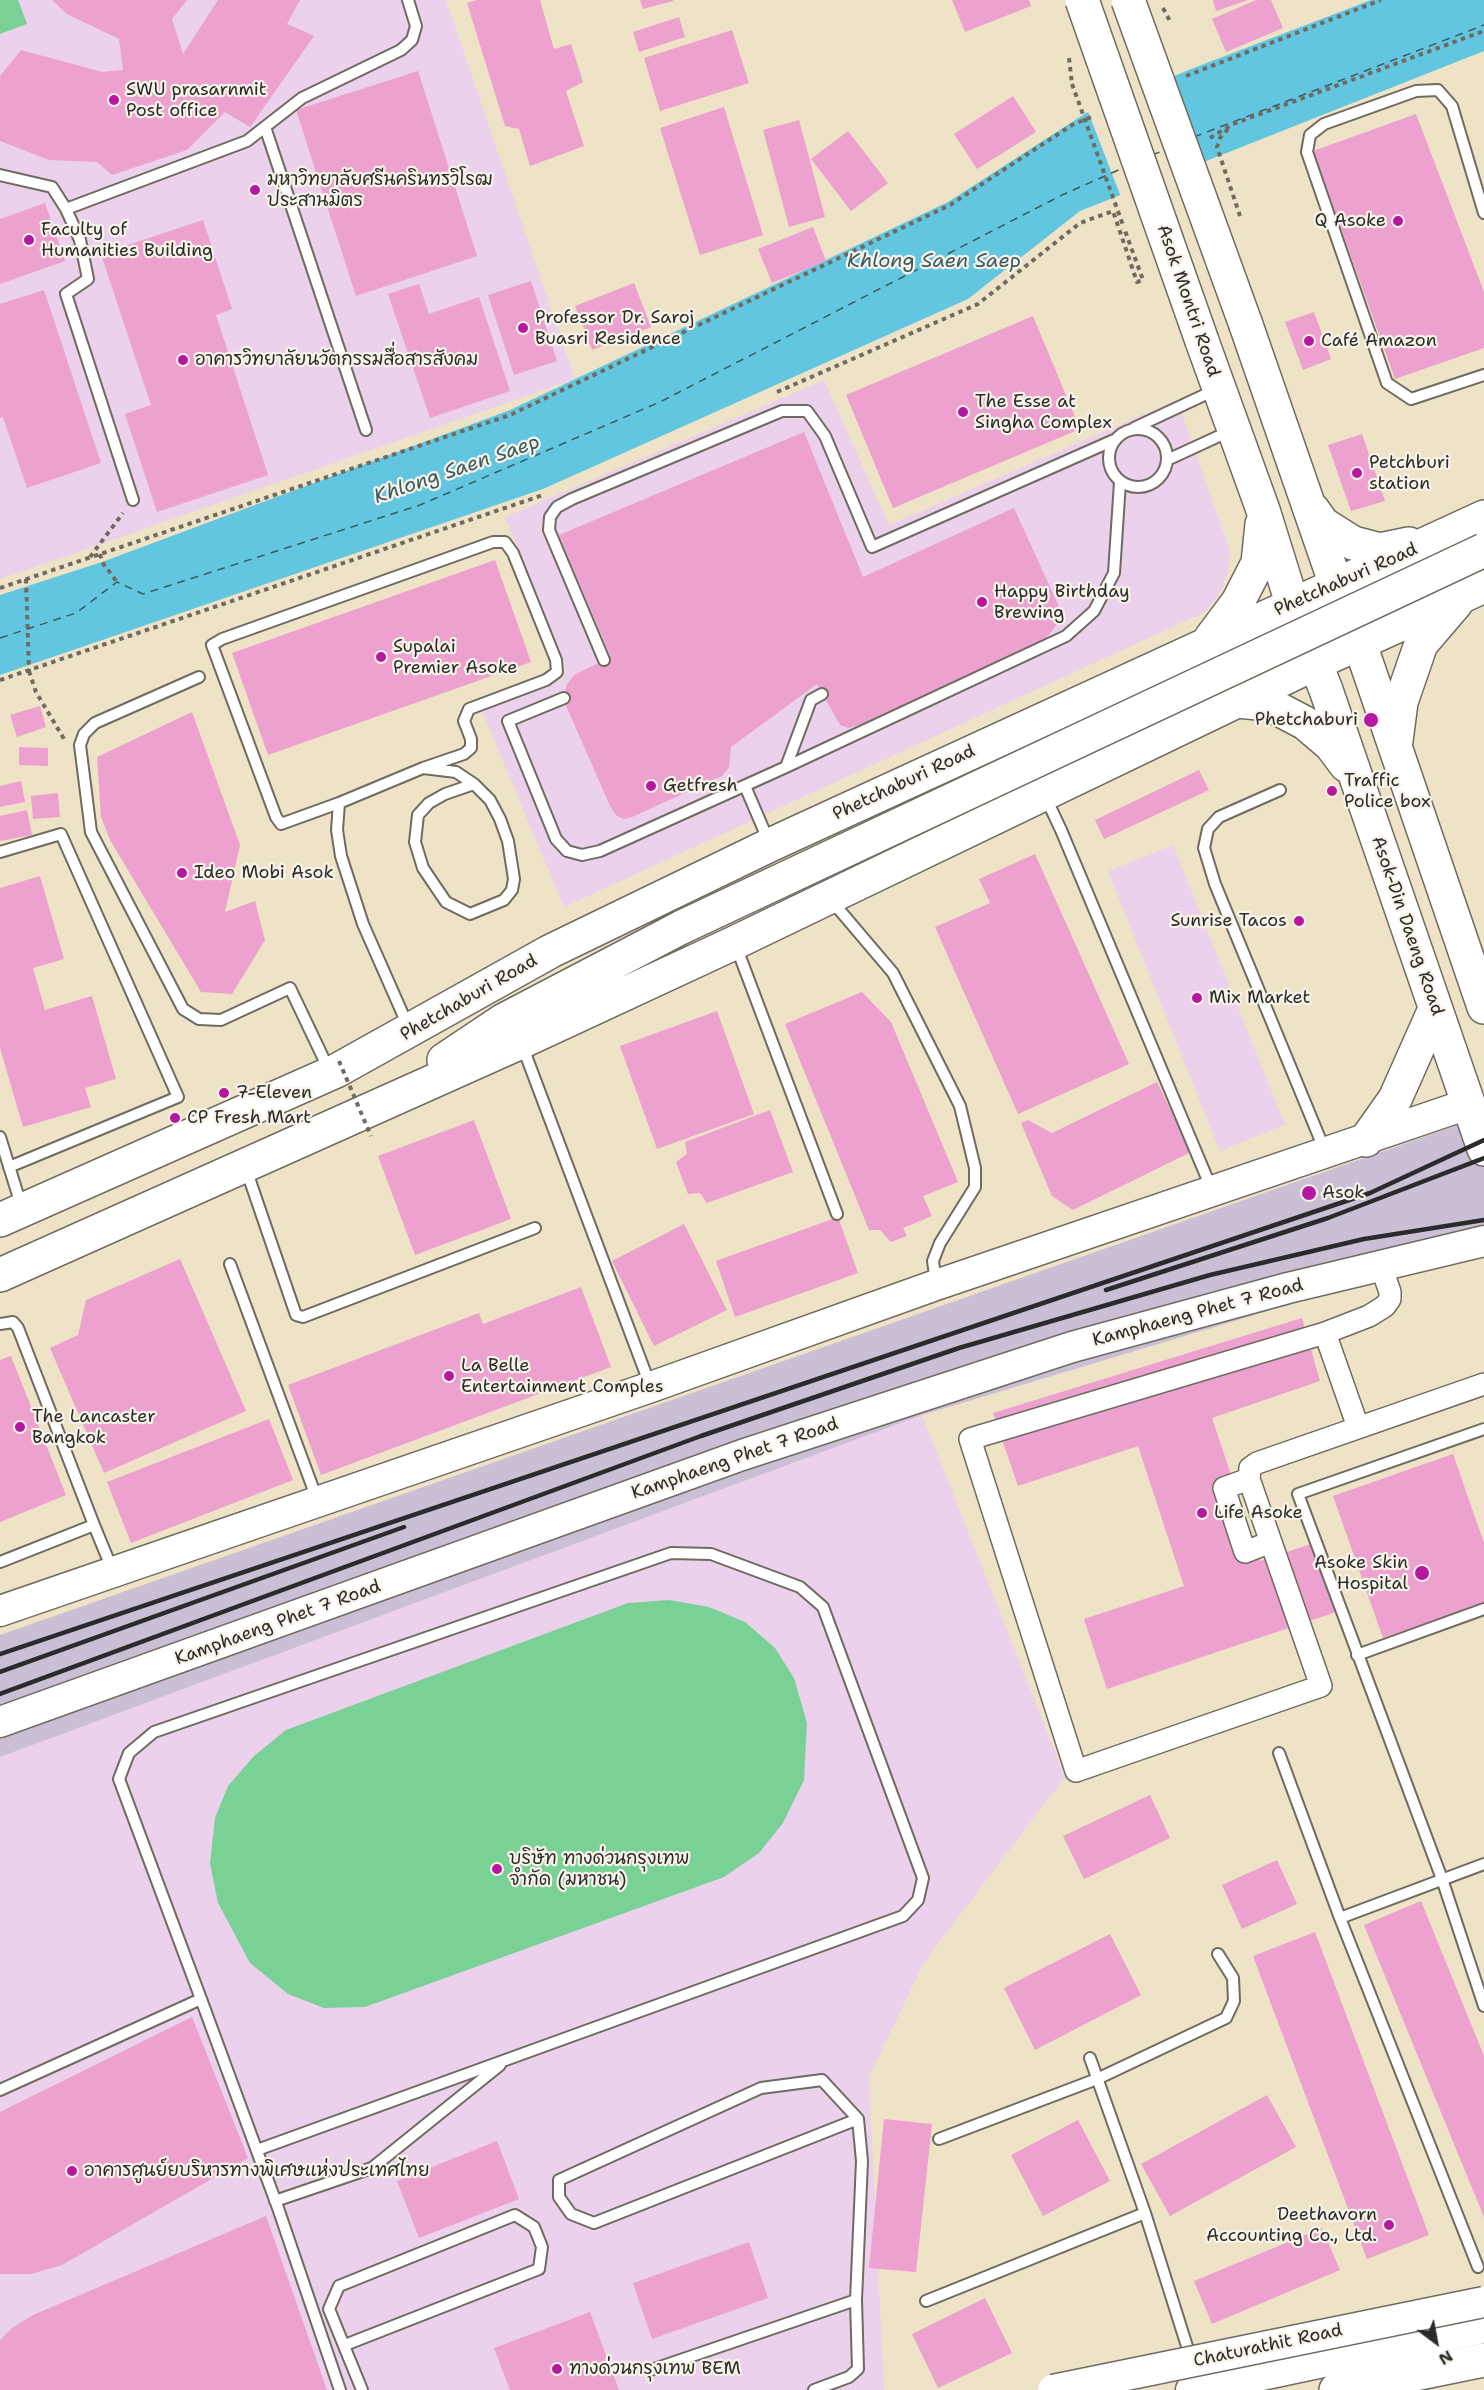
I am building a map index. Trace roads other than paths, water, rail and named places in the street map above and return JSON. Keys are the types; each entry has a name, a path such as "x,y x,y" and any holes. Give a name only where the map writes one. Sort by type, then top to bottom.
{"main road":[{"name":"Asok Montri Road","path":"1082,0 1263,510 1292,603"},
{"path":"1128,0 1246,325 1336,584 1360,644 1484,1007"},
{"path":"1308,503 1323,524 1338,535 1368,548 1380,550 1438,539"},
{"path":"1208,642 1238,602 1258,563 1263,510"},
{"name":"Phetchaburi Road","path":"11,1215 335,1068 410,1031 551,951 770,845 1292,603 1484,517"},
{"name":"Phetchaburi Road","path":"0,1275 245,1166 365,1126 512,1031 682,927 1484,550"},
{"path":"1395,748 1401,702 1421,644 1473,591"},
{"name":"Phetchaburi Road","path":"335,1068 512,1031 734,943 1316,663 1473,591"},
{"name":"Asok-Din Daeng Road","path":"1292,603 1316,663 1484,1149"},
{"path":"1237,701 1269,704 1305,723 1342,758 1364,801"},
{"path":"1024,728 1038,728 1050,732 1060,741 1066,752 1063,778 1049,791"},
{"path":"1366,1140 1395,1099 1435,1009"},
{"path":"1336,2390 1484,2360"}],"street":[{"path":"0,1611 651,1387 936,1285 1468,1104"},
{"name":"Kamphaeng Phet 7 Road","path":"0,1722 754,1451 1072,1347 1484,1241"},
{"path":"1381,1266 1390,1296 1385,1306 1326,1333 970,1439 1076,1771 1321,1686 1249,1479 1250,1468 1257,1463 1484,1384"},
{"path":"1326,1333 1358,1427"},
{"name":"Chaturathit Road","path":"1053,2390 1484,2302"},
{"name":"Chaturathit Road","path":"1195,2389 1484,2328"}],"lane":[{"path":"66,209 247,141 302,98 401,50 412,39 416,26 408,0"},
{"path":"1484,213 1452,106 1438,90 1416,91 1324,124 1310,135 1307,152 1387,383 1411,399 1484,375"},
{"path":"265,127 366,430"},
{"path":"0,175 52,187 66,209 80,240 88,279 66,294 133,500"},
{"path":"604,660 549,531 550,517 557,507 572,499 782,411 807,411 825,435 872,547 1114,440 1131,429 1219,388"},
{"path":"1114,440 1108,458 1109,467 1120,482 1138,488 1148,486 1162,474 1167,460 1165,445 1159,437 1141,428 1131,429"},
{"path":"1167,460 1233,429"},
{"path":"564,698 508,721 556,839 567,850 582,855 600,851 786,768 1004,663 1066,636 1094,611 1114,573 1120,482"},
{"path":"492,542 505,542 513,553 556,660 557,672 546,680 469,710 464,721 471,739 471,748 464,754 339,802 281,824 276,817 212,645 222,639 492,542"},
{"path":"199,677 95,723 84,734 80,745 90,832 183,1009 200,1019 221,1020 290,988 335,1068"},
{"path":"786,768 811,700 822,694"},
{"path":"423,768 456,772 474,784 490,800 508,841 514,879 512,890 504,900 470,914 446,902 423,868 415,842 418,815 429,803 445,794 474,784"},
{"path":"745,786 770,845"},
{"path":"1280,790 1219,817 1208,829 1204,848 1215,884 1326,1154"},
{"path":"1049,791 1061,830 1213,1192"},
{"path":"339,802 337,830 341,856 363,924 410,1031"},
{"path":"0,852 61,834 178,1097 9,1167"},
{"path":"828,896 893,973 960,1106 975,1168 975,1187 939,1243 933,1261 936,1285"},
{"path":"734,943 837,1214"},
{"path":"512,1031 651,1387"},
{"path":"0,1137 9,1167 11,1215"},
{"path":"245,1166 296,1315 303,1317 535,1228"},
{"path":"230,1264 318,1502"},
{"path":"0,1324 13,1322 18,1328 113,1572"},
{"path":"1484,1429 1298,1494 1442,1879 1484,2006"},
{"path":"0,1562 94,1525"},
{"path":"257,2150 903,1916 918,1900 923,1878 823,1607 800,1587 711,1554 671,1553 154,1732 129,1753 119,1779 257,2150 340,2390"},
{"path":"1357,1655 1484,1609"},
{"path":"1279,1753 1340,1918 1478,2267"},
{"path":"1340,1918 1484,1864"},
{"path":"939,2139 1097,2079 1226,2018 1234,2001 1233,1978 1218,1954"},
{"path":"0,2090 201,1999"},
{"path":"1090,2058 1145,2213 1195,2389"},
{"path":"275,2201 372,2168 508,2059"},
{"path":"814,2390 849,2377 858,2369 856,2300 862,2161 858,2119 822,2080 761,2088 560,2180 559,2197 571,2214 594,2223 858,2119"},
{"path":"926,2301 1145,2213"},
{"path":"345,2345 539,2269 542,2247 534,2227 516,2215 339,2286 329,2309 362,2390"},
{"path":"651,2370 856,2300"}],"water":[{"name":"Khlong Saen Saep","path":"1371,0 1484,0 1484,51 1080,211 968,299 543,489 0,675 0,595 102,562 510,410 948,202 1086,113 1191,69"}],"railway":[{"path":"0,1654 1370,1193 1484,1140"},
{"path":"1106,1290 1328,1218 1484,1158"},
{"path":"0,1694 701,1436 959,1348 1210,1275 1364,1239 1484,1220"},
{"path":"0,1672 404,1527"}],"place":[{"name":"SWU prasarnmit Post office","path":"114,100"},
{"name":"มหาวิทยาลัยศรีนครินทรวิโรฒ ประสานมิตร","path":"255,190"},
{"name":"Q Asoke","path":"1398,221"},
{"name":"Faculty of Humanities Building","path":"29,240"},
{"name":"Professor Dr. Saroj Buasri Residence","path":"523,328"},
{"name":"Café Amazon","path":"1309,341"},
{"name":"อาคารวิทยาลัยนวัตกรรมสื่อสารสังคม","path":"183,360"},
{"name":"The Esse at Singha Complex","path":"963,412"},
{"name":"Petchburi station","path":"1357,473"},
{"name":"Happy Birthday Brewing","path":"982,602"},
{"name":"Supalai Premier Asoke","path":"381,657"},
{"name":"Phetchaburi","path":"1371,720"},
{"name":"Getfresh","path":"651,786"},
{"name":"Traffic Police box","path":"1332,791"},
{"name":"Ideo Mobi Asok","path":"182,873"},
{"name":"Sunrise Tacos","path":"1299,921"},
{"name":"Mix Market","path":"1197,998"},
{"name":"7-Eleven","path":"224,1093"},
{"name":"CP Fresh Mart","path":"175,1118"},
{"name":"Asok","path":"1309,1193"},
{"name":"La Belle Entertainment Comples","path":"449,1376"},
{"name":"The Lancaster Bangkok","path":"20,1427"},
{"name":"Life Asoke","path":"1202,1513"},
{"name":"Asoke Skin Hospital","path":"1422,1573"},
{"name":"บริษัท ทางด่วนกรุงเทพ จำกัด (มหาชน)","path":"497,1869"},
{"name":"อาคารศูนย์ยบริหารทางพิเศษแห่งประเทศไทย","path":"72,2171"},
{"name":"Deethavorn Accounting Co., Ltd.","path":"1389,2225"},
{"name":"ทางด่วนกรุงเทพ BEM","path":"557,2369"}]}
